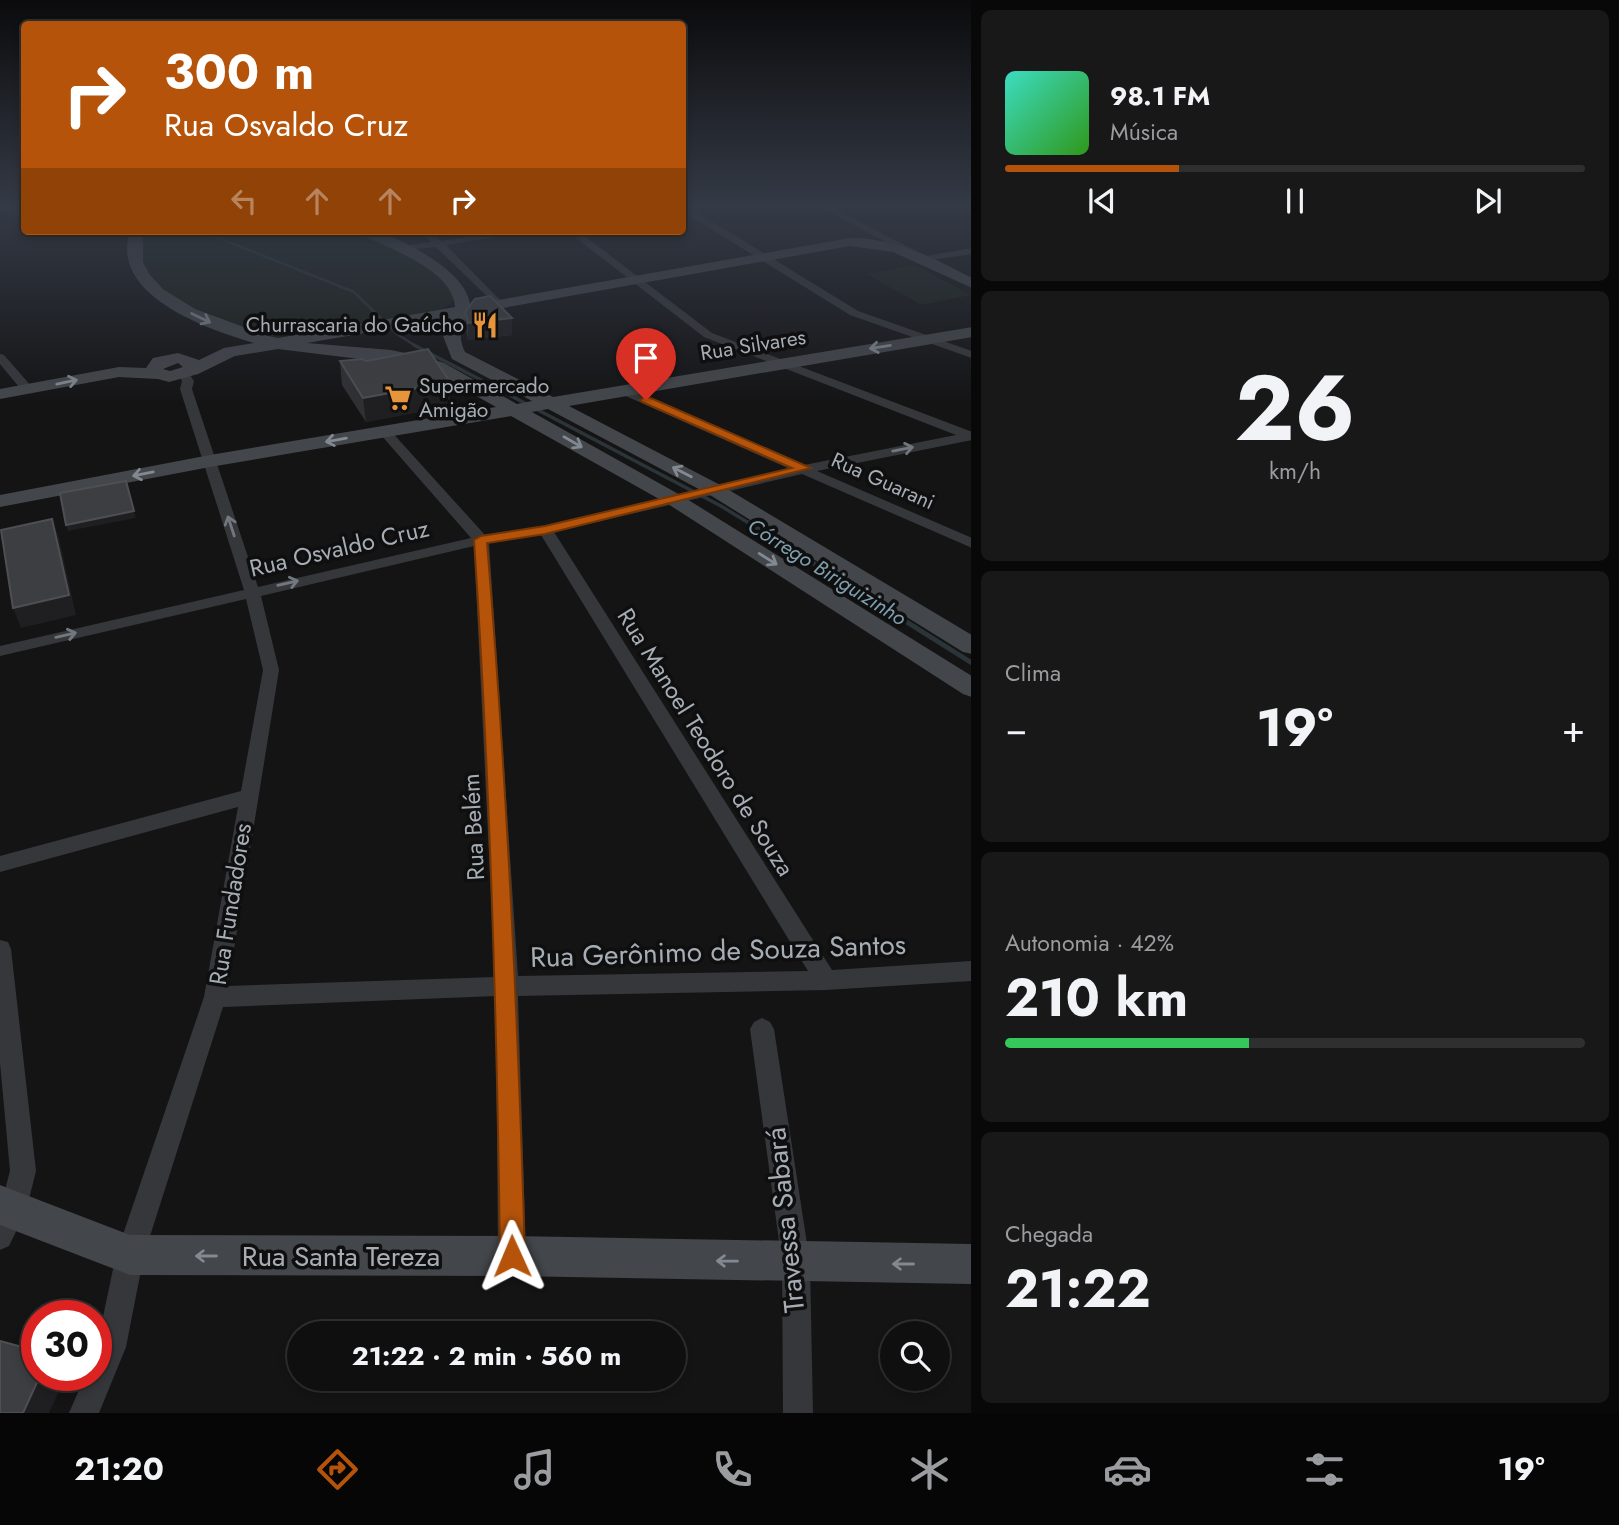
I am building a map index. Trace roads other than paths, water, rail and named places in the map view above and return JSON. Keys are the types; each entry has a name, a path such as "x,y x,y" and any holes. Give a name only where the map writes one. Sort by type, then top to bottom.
{"street":[{"path":"142,272 150,284 173,304 227,330 276,344 417,358 532,406 713,491 971,646"},
{"path":"438,272 451,282 462,300 463,310 452,326 452,343 458,355 532,406 682,499 971,688"},
{"path":"467,272 498,303"},
{"path":"625,272 708,335 971,436"},
{"path":"0,394 119,372 187,378 230,352 680,272"},
{"path":"788,272 854,313 971,355"},
{"path":"949,272 971,284"},
{"path":"160,375 153,368 155,365 210,348 227,339 227,330"},
{"name":"Rua Silvares","path":"0,501 210,461 971,332"},
{"path":"0,357 28,390"},
{"path":"172,359 192,362 187,378"},
{"name":"Rua Fundadores","path":"84,1413 112,1347 130,1255 215,997 247,797 271,670 252,591 210,461 187,378"},
{"name":"Rua Guarani","path":"623,390 971,544"},
{"path":"386,432 481,540"},
{"name":"Rua Osvaldo Cruz","path":"0,651 252,591 682,499 804,468 971,436"},
{"name":"Rua Manoel Teodoro de Souza","path":"545,530 826,980"},
{"name":"Rua Belém","path":"481,540 507,986 512,1256"},
{"path":"0,864 247,797"},
{"path":"0,948 23,1171 4,1218"},
{"name":"Rua Gerônimo de Souza Santos","path":"215,997 507,986 826,980 971,971"},
{"name":"Travessa Sabará","path":"762,1029 796,1263 798,1413"},
{"name":"Rua Santa Tereza","path":"4,1218 130,1255 512,1256 971,1264"}],"waterway":[{"name":"Córrego Biriguizinho","path":"304,272 354,292 397,334 417,347"},
{"name":"Córrego Biriguizinho","path":"414,345 721,506 752,525"},
{"name":"Córrego Biriguizinho","path":"749,523 971,662"}],"place":[{"name":"Churrascaria do Gaúcho","path":"485,325"},
{"name":"Supermercado Amigão","path":"398,398"}]}
